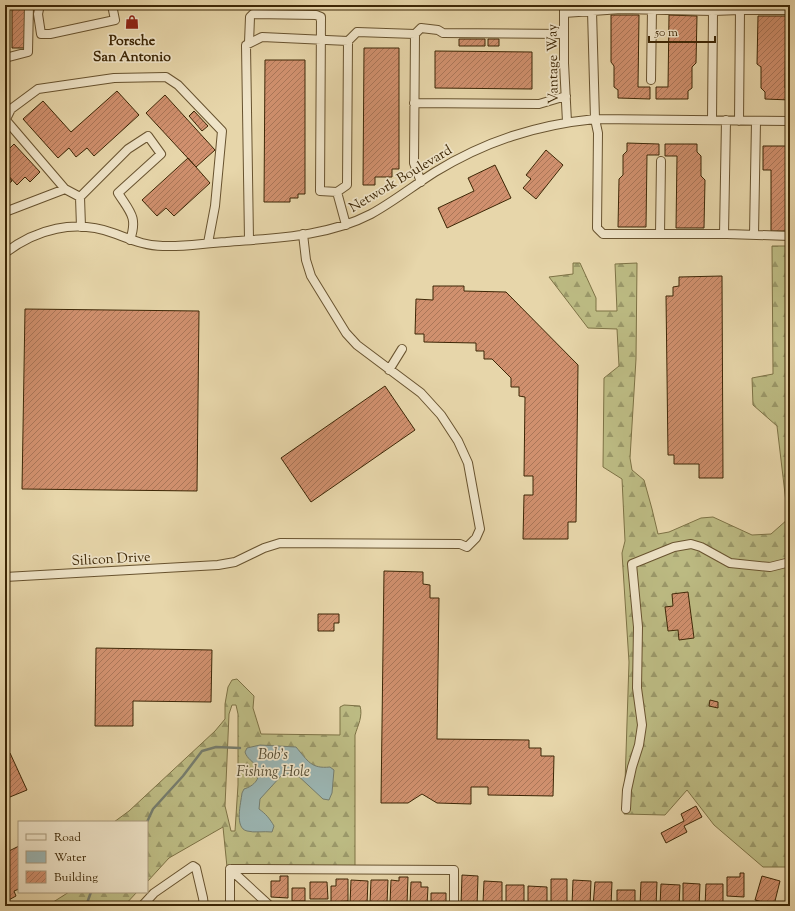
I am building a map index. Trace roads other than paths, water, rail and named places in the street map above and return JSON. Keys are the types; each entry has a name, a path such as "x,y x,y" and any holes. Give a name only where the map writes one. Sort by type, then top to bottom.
{"street":[{"path":"5,58 28,52 29,5"},
{"path":"40,5 39,23 41,34 115,20 112,5"},
{"path":"564,9 592,11 621,9 713,11 790,10"},
{"name":"Vantage Way","path":"564,9 564,63 567,122"},
{"path":"652,9 652,80"},
{"path":"739,121 740,10"},
{"path":"592,11 595,119 598,133 597,228 603,234 724,234 790,236"},
{"path":"712,120 713,11"},
{"path":"249,43 250,17 253,14 316,15 321,17 320,191 337,192 347,185 348,41 357,32 415,34"},
{"path":"421,182 414,163 415,34 421,28 438,30 443,33 564,34"},
{"path":"249,240 246,45 262,37 348,41"},
{"path":"80,197 64,188 5,120 11,109 38,89 114,78 166,78 178,85 222,131 215,206 208,243"},
{"path":"414,103 539,104 566,96"},
{"name":"Network Boulevard","path":"5,253 23,240 44,231 67,227 102,230 143,244 163,246 249,240 304,234 346,225 371,214 461,157 508,136 567,122 595,119 790,122"},
{"path":"724,234 726,120"},
{"path":"754,235 756,121"},
{"path":"81,227 80,197 128,149 148,136 161,154 118,193 134,220 133,233 130,240"},
{"path":"660,234 661,161"},
{"path":"5,212 64,188"},
{"path":"337,192 346,225"},
{"name":"Silicon Drive","path":"5,577 218,565 235,562 264,548 280,543 460,544 467,547 476,538 480,529 468,463 458,441 441,415 421,393 357,345 346,333 311,276 306,260 304,234"},
{"path":"389,370 402,349"},
{"path":"626,809 627,790 639,745 642,726 638,688 638,627 632,564 674,547 691,544 701,547 730,563 770,567 790,562"},
{"path":"142,906 154,893 193,866 196,868 204,906"},
{"path":"230,868 230,906"},
{"path":"230,868 270,906"},
{"path":"230,868 454,870 454,906"}],"water":[{"name":"Bob's Fishing Hole","path":"260,745 296,747 310,763 318,767 330,767 334,770 332,793 329,800 323,799 294,772 281,776 260,799 259,809 268,817 274,826 272,832 250,832 243,829 239,820 242,793 244,789 254,784 258,778 257,767 245,752 247,748"}],"waterway":[{"path":"147,821 153,809 183,776 202,751 216,747 240,748"},
{"path":"86,906 91,893"}],"place":[{"name":"Porsche San Antonio","path":"132,22"}]}
